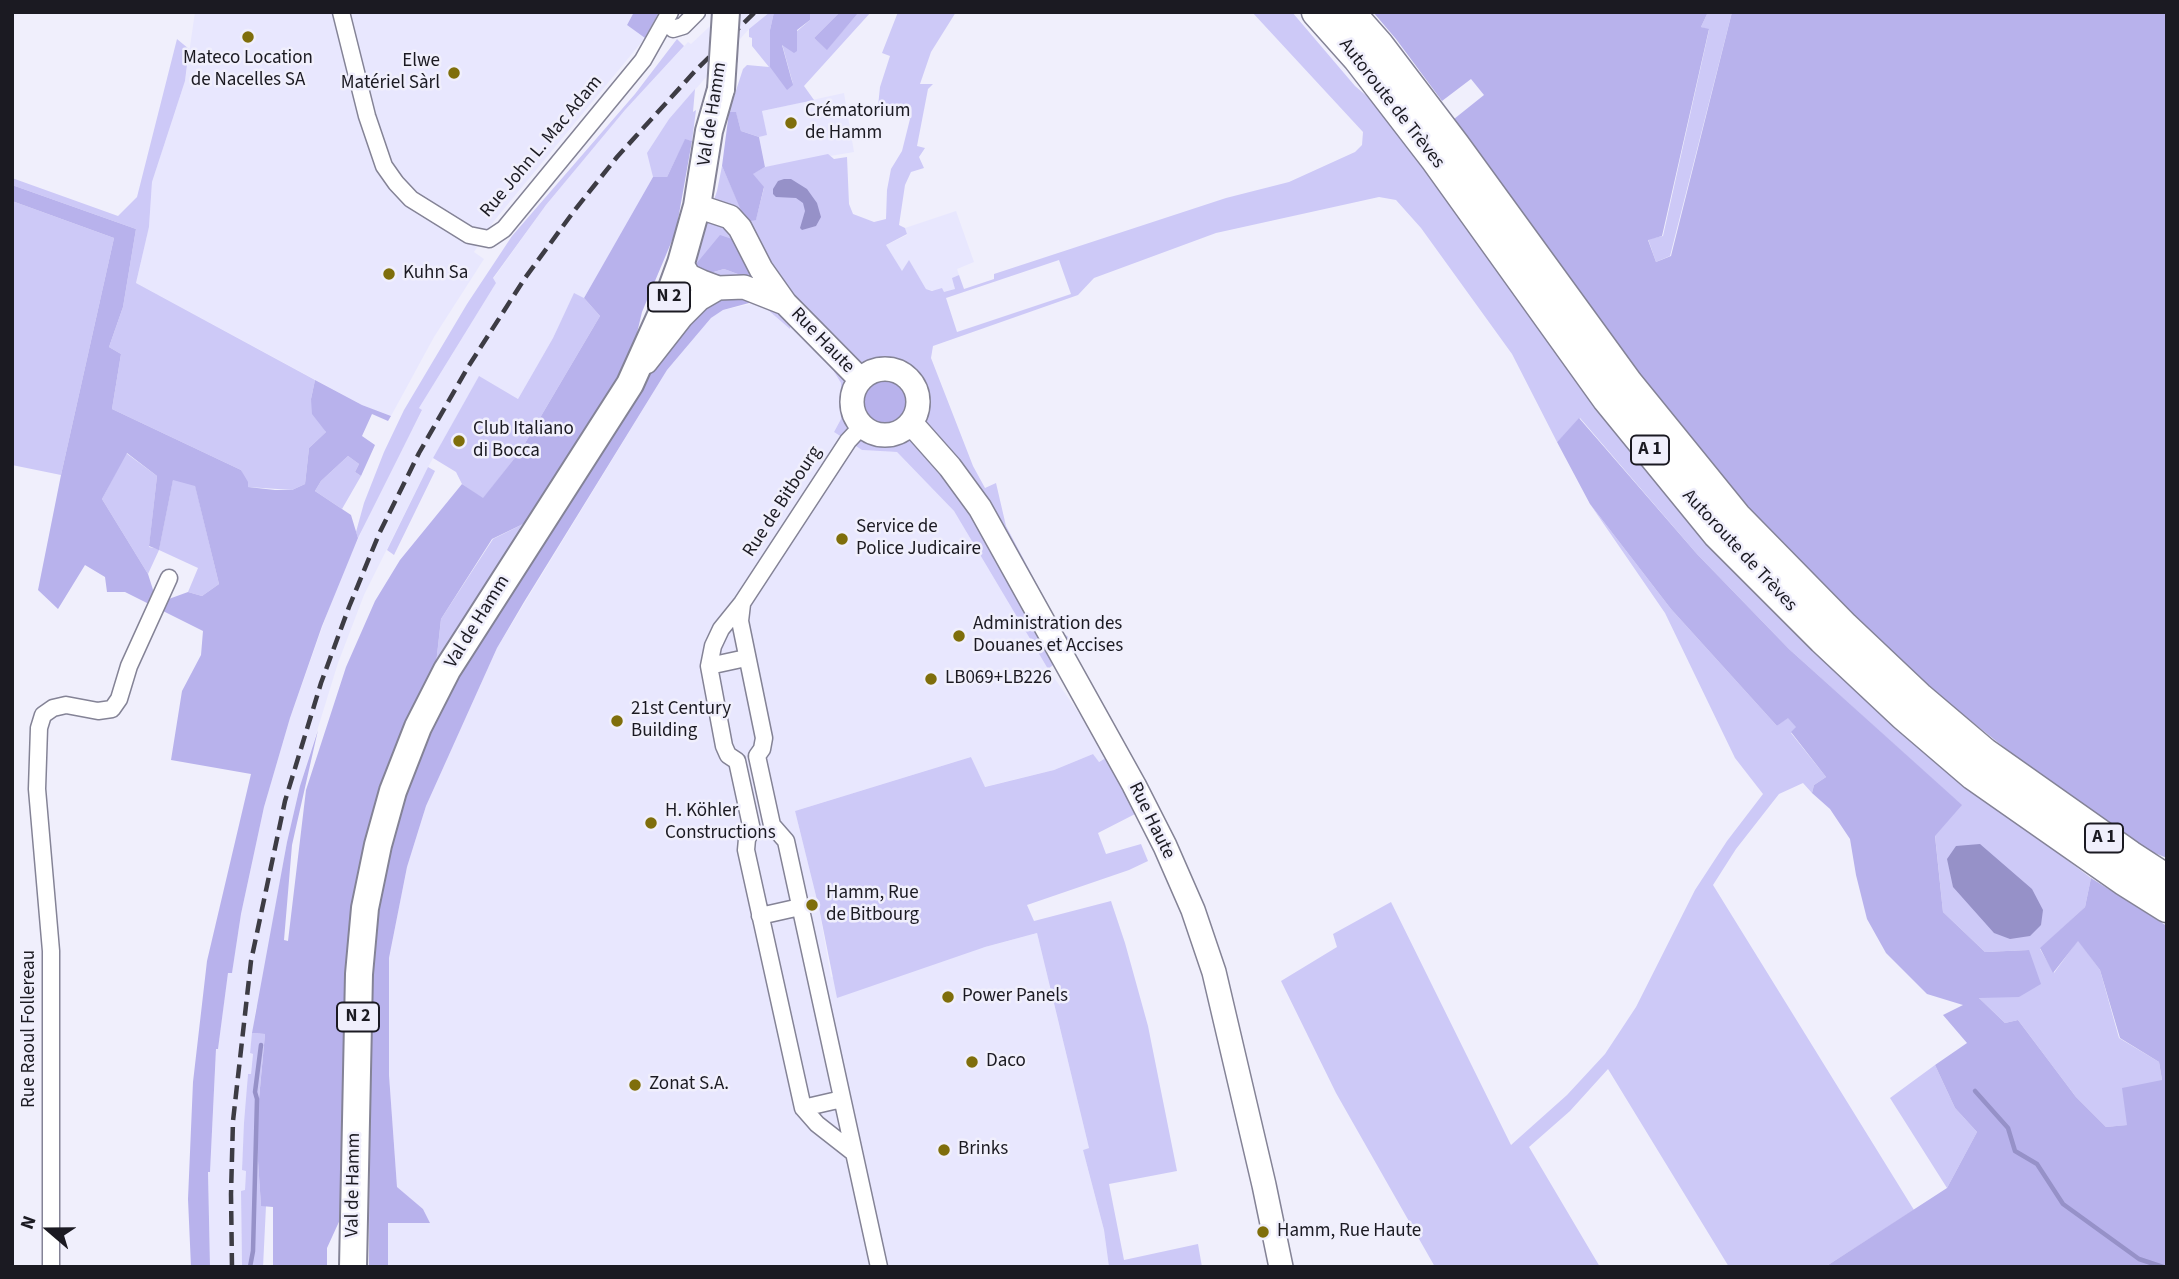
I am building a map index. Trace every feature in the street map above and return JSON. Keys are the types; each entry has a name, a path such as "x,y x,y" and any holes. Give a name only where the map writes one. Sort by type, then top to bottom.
{"highway":[{"name":"Autoroute de Trèves","path":"1317,12 1358,58 1404,118 1607,398 1718,534 1823,639 1904,715 1974,775 2167,907"},
{"name":"Autoroute de Trèves","path":"1349,12 1379,46 1455,146 1629,384 1736,517 1844,627 1984,753 2167,880"}],"main road":[{"name":"Val de Hamm","path":"353,1267 359,974 365,908 393,791 418,727 447,670 630,384 666,304 697,205 709,131 721,89 726,12"},
{"name":"Rue Haute","path":"697,205 730,217 740,228 761,269 785,303 860,379"},
{"name":"Rue Haute","path":"681,263 689,276 718,288 744,287 785,303"},
{"path":"630,384 682,316 699,299 718,288"},
{"name":"Rue Haute","path":"862,426 854,416 851,403 853,390 860,379 878,369 899,371 908,377 915,387 918,400 917,412 911,423 950,467 980,508 1135,785 1166,846 1193,910 1214,972 1281,1267"},
{"path":"862,426 873,433 887,435 900,432 911,423"}],"street":[{"name":"Rue John L. Mac Adam","path":"341,12 367,116 384,166 411,199 469,235 489,239 504,229 643,60 670,12"},
{"path":"673,29 684,26 697,12"},
{"name":"Rue de Bitbourg","path":"803,1108 746,850 747,839 752,830 745,796 737,761 729,755 724,746 709,666 713,646 721,629 742,603 848,442 862,426"},
{"name":"Rue Raoul Follereau","path":"51,1267 51,951 37,789 39,728 43,715 53,708 66,705 98,711 112,709 119,699 129,666 169,578"},
{"path":"737,761 757,756 762,749 764,738 746,658 740,621 742,603"},
{"path":"709,666 746,658"},
{"path":"757,756 772,825 786,841 879,1267"},
{"path":"745,796 765,791"},
{"path":"752,830 772,825"},
{"path":"760,916 800,907"},
{"path":"842,1099 803,1108 817,1124 854,1153"}],"shaded area":[{"path":"195,12 634,12 627,25 645,38 494,221 474,252 484,259 434,337 391,416 362,405 136,283 149,227 152,182 185,81"},
{"path":"634,12 659,12 645,38 627,25"},
{"path":"725,12 770,12 749,29 669,119 649,154 653,177 584,298 574,294 553,338 518,399 479,377 428,467 364,595 338,663 300,786 256,1007 250,1053 253,1054 251,1074 248,1074 242,1170 246,1170 245,1191 241,1191 242,1267 210,1267 208,1172 216,1049 228,972 232,972 241,914 264,807 290,718 339,580 384,483 422,411 419,408 496,283 493,279 546,205 625,110 688,42 691,44"},
{"path":"770,12 774,12 770,30 793,84 782,44 810,20 810,12 840,12 814,38 827,49 859,12 871,12 804,86 814,100 762,111 767,135 759,137 741,131 736,113 729,112 743,69 747,65 769,67 752,46 749,29"},
{"path":"774,12 810,12 810,20 797,30 797,51 794,53 782,45 793,85 787,90 770,67 770,30"},
{"path":"840,12 859,12 827,50 814,38"},
{"path":"898,12 956,12 931,52 920,84 933,84 928,89 917,146 925,148 919,157 924,168 911,172 905,185 899,225 905,228 907,234 886,245 902,271 909,260 926,289 932,291 942,288 944,292 955,289 952,278 959,275 964,289 994,279 994,274 1226,198 1289,182 1355,152 1362,145 1363,132 1252,12 1292,12 2002,811 2091,878 2085,907 2040,949 2054,973 2078,940 2100,970 2119,1038 2159,1062 2162,1080 2128,1125 2106,1127 2076,1097 2018,1020 2005,1023 1978,997 2019,997 2029,950 1985,952 1943,912 1935,835 1961,805 1789,649 1697,554 1580,418 1557,442 1512,354 1421,228 1396,200 1379,197 1216,233 1094,278 1078,295 933,346 931,358 973,466 985,488 996,483 1006,526 1063,633 1079,645 1048,669 954,511 897,452 862,450 834,432 841,419 841,383 830,365 790,322 790,329 768,310 732,294 658,362 717,191 722,166 747,222 756,219 764,188 752,174 765,167 828,154 834,159 847,157 849,204 853,214 874,222 886,219 891,169 902,151 910,119 903,112 877,116 880,87 890,56 882,53","holes":["738,241 746,277 724,269 703,275","1059,260 1071,294 957,332 946,298"]},
{"path":"1373,12 1708,12 1701,27 1709,29 1662,236 1648,240 1656,262 1671,256 1732,12 2167,12 2167,858 2152,852 2040,776 1926,685 1857,621 1749,509 1642,377 1454,119 1484,95 1471,79 1442,101"},
{"path":"1708,12 1732,12 1670,256 1656,262 1648,239 1663,236 1709,30 1701,27"},
{"path":"177,39 189,49 185,81 152,182 149,227 136,283 315,380 311,399 326,432 309,448 305,484 292,490 248,487 241,470 112,409 121,354 109,347 123,307 136,229 12,185 12,178 118,216 137,197"},
{"path":"677,39 684,46 625,110 546,205 493,278 496,283 419,408 422,410 358,538 356,532 364,503 384,452 404,410 467,304 512,236 635,94"},
{"path":"695,89 693,112 696,110 692,141 685,140 667,177 653,177 647,153 669,119"},
{"path":"844,93 854,152 765,167 759,137 766,135 762,111"},
{"path":"729,112 736,112 741,131 759,137 765,167 753,174 764,187 756,220 746,222 722,166"},
{"path":"685,139 692,141 676,231 642,312 633,350 614,387 535,512 523,524 492,539 441,619 436,664 382,787 365,843 353,907 343,1213 327,1248 327,1267 273,1267 273,1207 261,1206 256,1131 265,1034 252,1033 287,842 300,786 318,730 292,845 284,940 288,941 306,790 346,667 375,601 400,560 462,484 483,498 521,450 600,316 584,298 653,177 667,177"},
{"path":"791,179 807,189 817,203 821,217 816,226 802,230 800,228 805,211 803,203 796,198 776,197 773,194 778,181"},
{"path":"12,185 136,229 123,307 109,347 121,354 112,409 241,470 248,487 275,490 292,490 305,484 309,448 326,432 312,414 311,399 315,380 362,405 391,416 388,421 372,414 362,436 375,445 361,476 355,472 359,464 348,456 321,481 315,491 351,515 358,538 322,626 290,718 264,807 241,914 232,973 228,973 216,1049 208,1172 210,1267 191,1267 188,1199 193,1082 207,961 251,774 171,760 182,691 201,655 203,631 161,610 166,600 188,592 202,596 219,584 195,486 173,480 159,550 149,546 157,476 127,453 102,499 148,574 155,596 151,605 125,592 107,592 105,577 85,565 58,609 38,590 114,238 12,201"},
{"path":"12,201 114,238 61,475 12,465"},
{"path":"956,211 974,262 957,269 959,275 953,278 955,289 944,293 926,289 909,261 902,272 886,245 907,235 905,228"},
{"path":"720,235 738,241 753,271 746,277 724,269 703,275 696,264"},
{"path":"574,293 584,298 600,316 521,450 483,499 462,484 456,472 433,458 479,376 518,399 553,338"},
{"path":"732,294 749,303 723,310 711,318 667,370 524,602 497,648 426,806 407,867 389,958 389,1075 397,1187 423,1209 430,1223 388,1223 388,1267 369,1267 370,958 375,910 404,795 430,733 458,677 658,362 703,306"},
{"path":"755,303 768,310 790,329 790,321 830,365 841,383 841,419 834,432 862,450 897,452 954,511 1048,669 1109,756 1098,762 1093,754 1054,770 984,787 971,757 795,811 819,908 831,977 985,947 1037,933 1089,1148 1083,1150 1104,1230 1109,1267 388,1267 388,1223 429,1223 423,1209 397,1188 389,1075 389,958 407,867 426,806 497,648 667,370 711,318 723,310"},
{"path":"885,377 902,384 909,401 902,418 885,425 868,418 861,401 868,384"},
{"path":"1579,418 1697,554 1789,649 1962,805 1935,836 1943,912 1985,952 2029,950 2041,984 2019,997 1979,998 2005,1023 2018,1020 2076,1097 2106,1127 2127,1125 2122,1088 2162,1080 2159,1062 2120,1038 2100,970 2078,941 2053,973 2040,948 2085,907 2091,878 2167,926 2167,1267 1825,1267 1947,1188 1977,1132 1955,1108 1935,1065 1967,1043 1943,1015 1963,1005 1927,994 1886,953 1867,919 1850,839 1830,809 1812,793 1814,785 1826,777 1791,732 1796,727 1788,718 1777,726 1671,609 1590,504 1557,442"},
{"path":"126,453 157,476 149,547 159,549 173,479 195,485 219,584 202,596 188,592 198,568 159,550 148,574 102,499"},
{"path":"348,456 359,464 355,472 361,476 342,509 315,491 321,481"},
{"path":"428,467 435,471 394,555 387,550"},
{"path":"1590,504 1671,609 1777,726 1788,717 1797,727 1791,733 1826,777 1814,785 1812,793 1803,783 1779,794 1736,849 1713,885 1914,1210 1825,1267 1729,1267 1608,1069 1570,1111 1529,1147 1600,1267 1435,1267 1336,1093 1281,981 1337,947 1333,934 1391,902 1511,1145 1567,1095 1605,1054 1636,1007 1695,890 1727,841 1763,794 1735,758 1665,613"},
{"path":"535,512 436,664 441,619 493,539 523,524"},
{"path":"1093,754 1099,762 1109,756 1137,813 1098,833 1106,854 1141,844 1148,861 1027,905 1034,921 1111,901 1148,1026 1177,1171 1109,1184 1124,1260 1198,1244 1202,1267 1109,1267 1104,1230 1083,1150 1089,1148 1037,933 985,947 837,998 819,908 795,811 971,757 985,787 1054,770"},
{"path":"1980,844 2032,889 2043,910 2041,925 2030,936 2010,939 1994,933 1953,887 1947,859 1956,846"},
{"path":"252,1033 265,1034 256,1130 261,1206 266,1206 263,1267 242,1267 241,1191 245,1190 246,1171 242,1170 244,1123 248,1074 251,1074 253,1054 250,1053"},
{"path":"1935,1065 1955,1108 1977,1132 1947,1188 1890,1098"}],"waterway":[{"path":"250,1267 253,1251 255,1092 261,1045"},
{"path":"1975,1091 2008,1128 2015,1151 2037,1164 2063,1204 2139,1259 2163,1267"}],"railway":[{"path":"232,1267 233,1121 251,961 285,801 321,683 379,534 419,453 468,367 525,278 617,157 696,70 755,12"}],"place":[{"name":"Mateco Location de Nacelles SA","path":"248,37"},
{"name":"Elwe Matériel Sàrl","path":"454,73"},
{"name":"Crématorium de Hamm","path":"791,123"},
{"name":"Kuhn Sa","path":"389,274"},
{"name":"Club Italiano di Bocca","path":"459,441"},
{"name":"Service de Police Judicaire","path":"842,539"},
{"name":"Administration des Douanes et Accises","path":"959,636"},
{"name":"LB069+LB226","path":"931,679"},
{"name":"21st Century Building","path":"617,721"},
{"name":"H. Köhler Constructions","path":"651,823"},
{"name":"Hamm, Rue de Bitbourg","path":"812,905"},
{"name":"Power Panels","path":"948,997"},
{"name":"Daco","path":"972,1062"},
{"name":"Zonat S.A.","path":"635,1085"},
{"name":"Brinks","path":"944,1150"},
{"name":"Hamm, Rue Haute","path":"1263,1232"}]}
